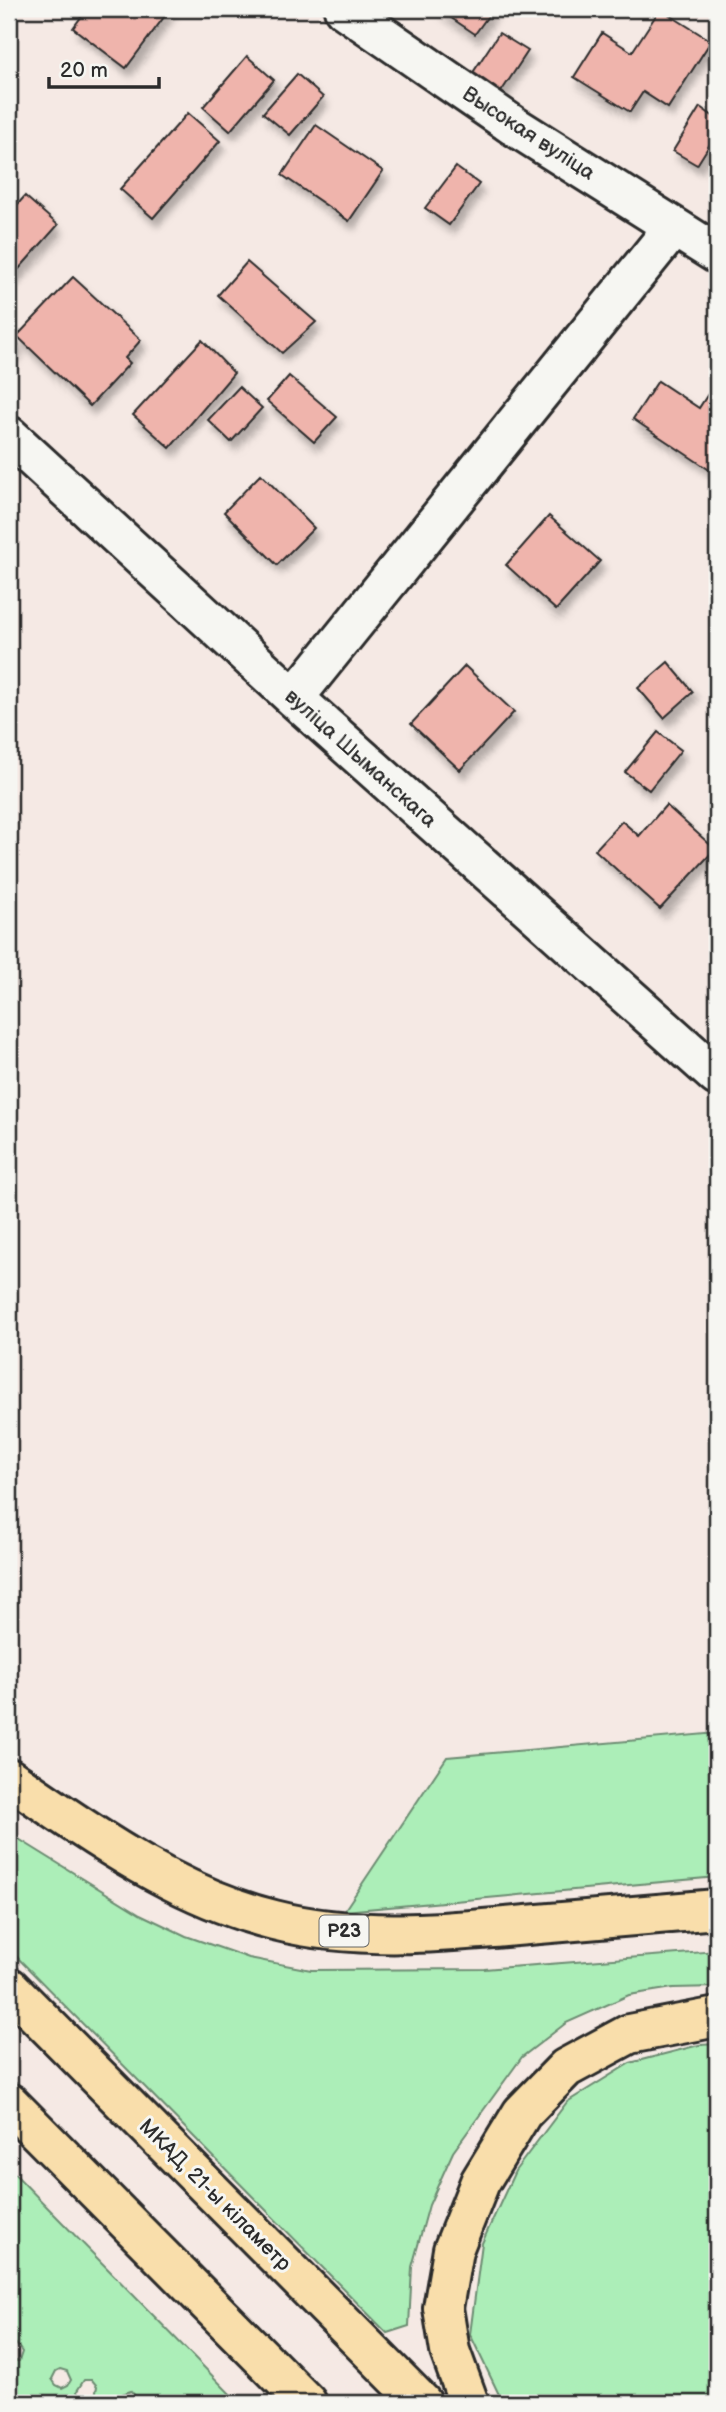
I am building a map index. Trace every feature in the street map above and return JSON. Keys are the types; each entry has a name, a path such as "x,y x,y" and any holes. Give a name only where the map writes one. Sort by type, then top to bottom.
{"highway":[{"name":"Р23","path":"9,1778 87,1832 155,1873 272,1920 307,1927 330,1931 439,1933 717,1909"},
{"name":"МКАД, 21-ы кіламетр","path":"9,1987 422,2403"},
{"path":"469,2403 450,2351 443,2308 453,2250 480,2182 522,2113 566,2068 629,2034 717,2017"},
{"path":"9,2103 307,2403"}],"street":[{"name":"Высокая вуліца","path":"344,9 514,125 717,254"},
{"path":"294,698 674,227"},
{"name":"вуліца Шыманскага","path":"9,436 294,698 717,1076"}],"green space":[{"path":"717,1733 717,1877 344,1911 447,1757"},
{"path":"9,1833 140,1914 186,1936 249,1958 311,1970 484,1969 717,1951 717,1987 673,1988 629,1995 566,2023 522,2057 453,2152 429,2205 412,2267 409,2326 387,2333 9,1949"},
{"path":"717,2044 717,2403 503,2403 470,2334 482,2243 515,2171 567,2102 630,2063 699,2045"},
{"path":"9,2168 239,2403 136,2403 136,2397 131,2391 122,2394 120,2403 9,2403 9,2356 19,2361 22,2352 16,2344 9,2346","holes":["60,2369 67,2371 71,2380 62,2388 52,2379","84,2380 92,2380 97,2386 90,2400 79,2397 77,2391"]}],"building":[{"path":"87,9 170,9 126,68 73,28"},
{"path":"438,9 493,9 475,34"},
{"path":"660,9 711,41 668,108 643,92 630,112 574,77 602,33 632,52"},
{"path":"499,33 528,51 501,92 472,74"},
{"path":"247,56 274,80 230,131 203,107"},
{"path":"297,74 323,97 290,135 263,113"},
{"path":"700,107 717,119 717,133 697,165 673,151"},
{"path":"188,113 220,141 153,218 120,189"},
{"path":"316,125 383,171 349,221 282,175"},
{"path":"456,167 479,184 449,225 425,208"},
{"path":"25,196 58,225 9,280 9,214"},
{"path":"247,262 316,322 282,353 218,295"},
{"path":"73,277 141,340 125,358 130,363 90,406 17,336"},
{"path":"9,336 18,345 9,356"},
{"path":"202,340 234,373 170,448 133,415"},
{"path":"289,376 337,417 314,442 267,401"},
{"path":"717,380 717,475 633,419 658,381 699,408"},
{"path":"239,387 262,408 231,442 208,420"},
{"path":"261,474 314,528 277,565 224,512"},
{"path":"549,516 600,561 556,610 506,565"},
{"path":"668,662 693,692 664,718 638,688"},
{"path":"465,666 514,712 460,770 411,724"},
{"path":"658,732 681,750 649,790 625,772"},
{"path":"666,805 715,849 660,909 595,850 622,821 639,836"}]}
